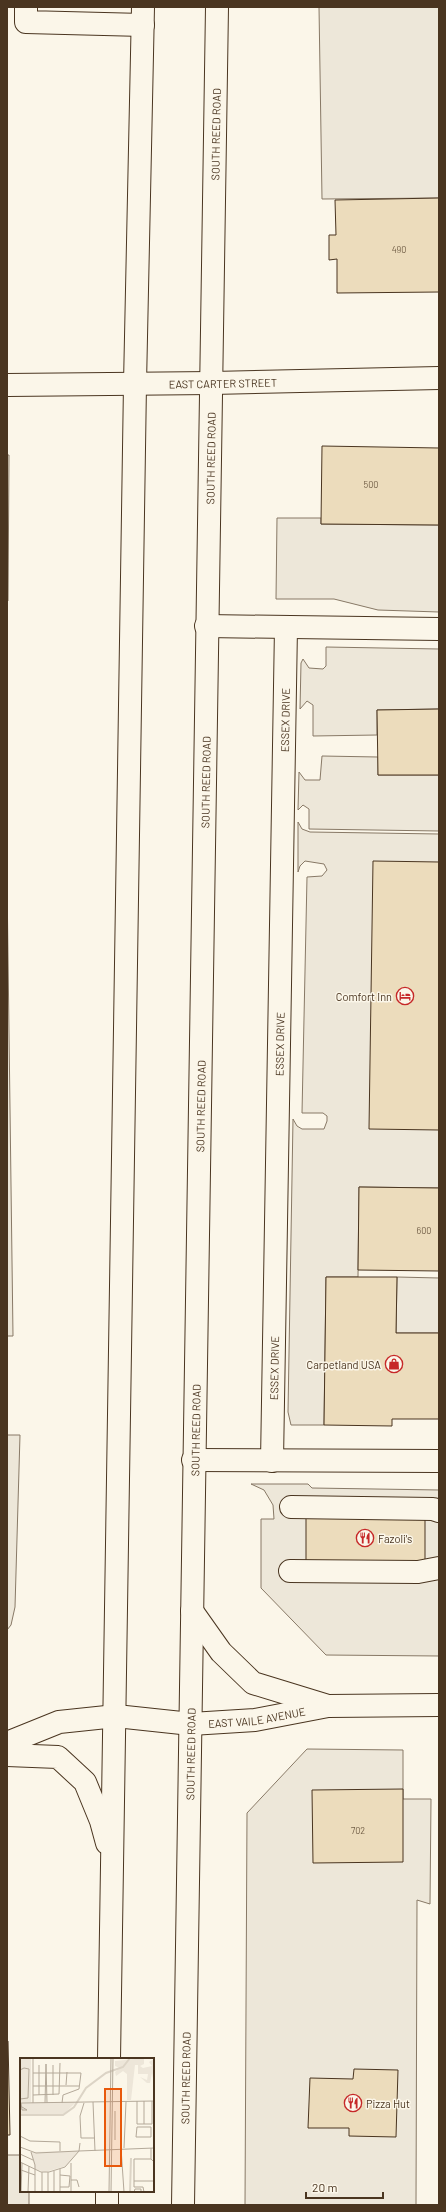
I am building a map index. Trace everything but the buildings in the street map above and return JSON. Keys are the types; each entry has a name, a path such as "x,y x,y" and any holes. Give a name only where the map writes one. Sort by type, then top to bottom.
{"main road":[{"path":"26,7 26,22 143,16 135,384 116,1716 109,2058"},
{"name":"SOUTH REED ROAD","path":"183,2205 191,1724 193,1460 206,626 212,383 217,7"},
{"name":"EAST CARTER STREET","path":"7,385 212,383 439,378"},
{"path":"206,626 439,629"},
{"name":"ESSEX DRIVE","path":"272,1461 286,628"},
{"path":"193,1460 439,1461"},
{"path":"291,1508 433,1509 439,1511"},
{"path":"290,1570 418,1572 439,1568"},
{"path":"192,1612 221,1652 253,1683 328,1706"},
{"name":"EAST VAILE AVENUE","path":"7,1743 59,1722 116,1716 191,1724 254,1720 328,1706 439,1705"},
{"path":"7,1755 58,1757 85,1782 101,1821 113,1870"},
{"path":"107,2192 107,2205"}],"shaded area":[{"path":"319,7 439,7 439,198 322,199"},
{"path":"7,455 9,455 8,601 7,601"},
{"path":"277,518 321,518 321,524 439,525 439,612 378,610 334,599 276,599"},
{"path":"326,647 439,649 439,709 377,710 377,735 313,736 313,705 307,701 300,709 301,663 303,659 309,668 323,669 326,666"},
{"path":"322,756 378,757 378,775 439,775 439,831 309,829 309,809 303,805 298,810 299,772 305,780 320,780"},
{"path":"298,822 302,829 310,832 439,834 439,1188 359,1187 358,1277 326,1277 324,1425 291,1425 288,1412 293,1119 297,1126 302,1129 324,1129 327,1121 327,1116 323,1113 302,1113 307,877 322,876 327,870 324,864 305,861 300,866 298,872"},
{"path":"7,880 13,1336 7,1336"},
{"path":"397,1277 439,1278 439,1333 396,1333"},
{"path":"7,1435 20,1435 15,1607 11,1625 7,1630"},
{"path":"251,1484 308,1484 312,1488 439,1490 439,1656 326,1655 261,1588 261,1519 274,1519 273,1505 264,1490"},
{"path":"307,1749 403,1750 403,1799 431,1799 430,1904 417,1900 416,2205 245,2205 247,1813"},
{"path":"7,2155 20,2155 20,2192 29,2192 29,2205 7,2205"}],"place":[{"name":"Comfort Inn","path":"405,996"},
{"name":"Carpetland USA","path":"394,1364"},
{"name":"Fazoli's","path":"365,1538"},
{"name":"Pizza Hut","path":"353,2103"}]}
